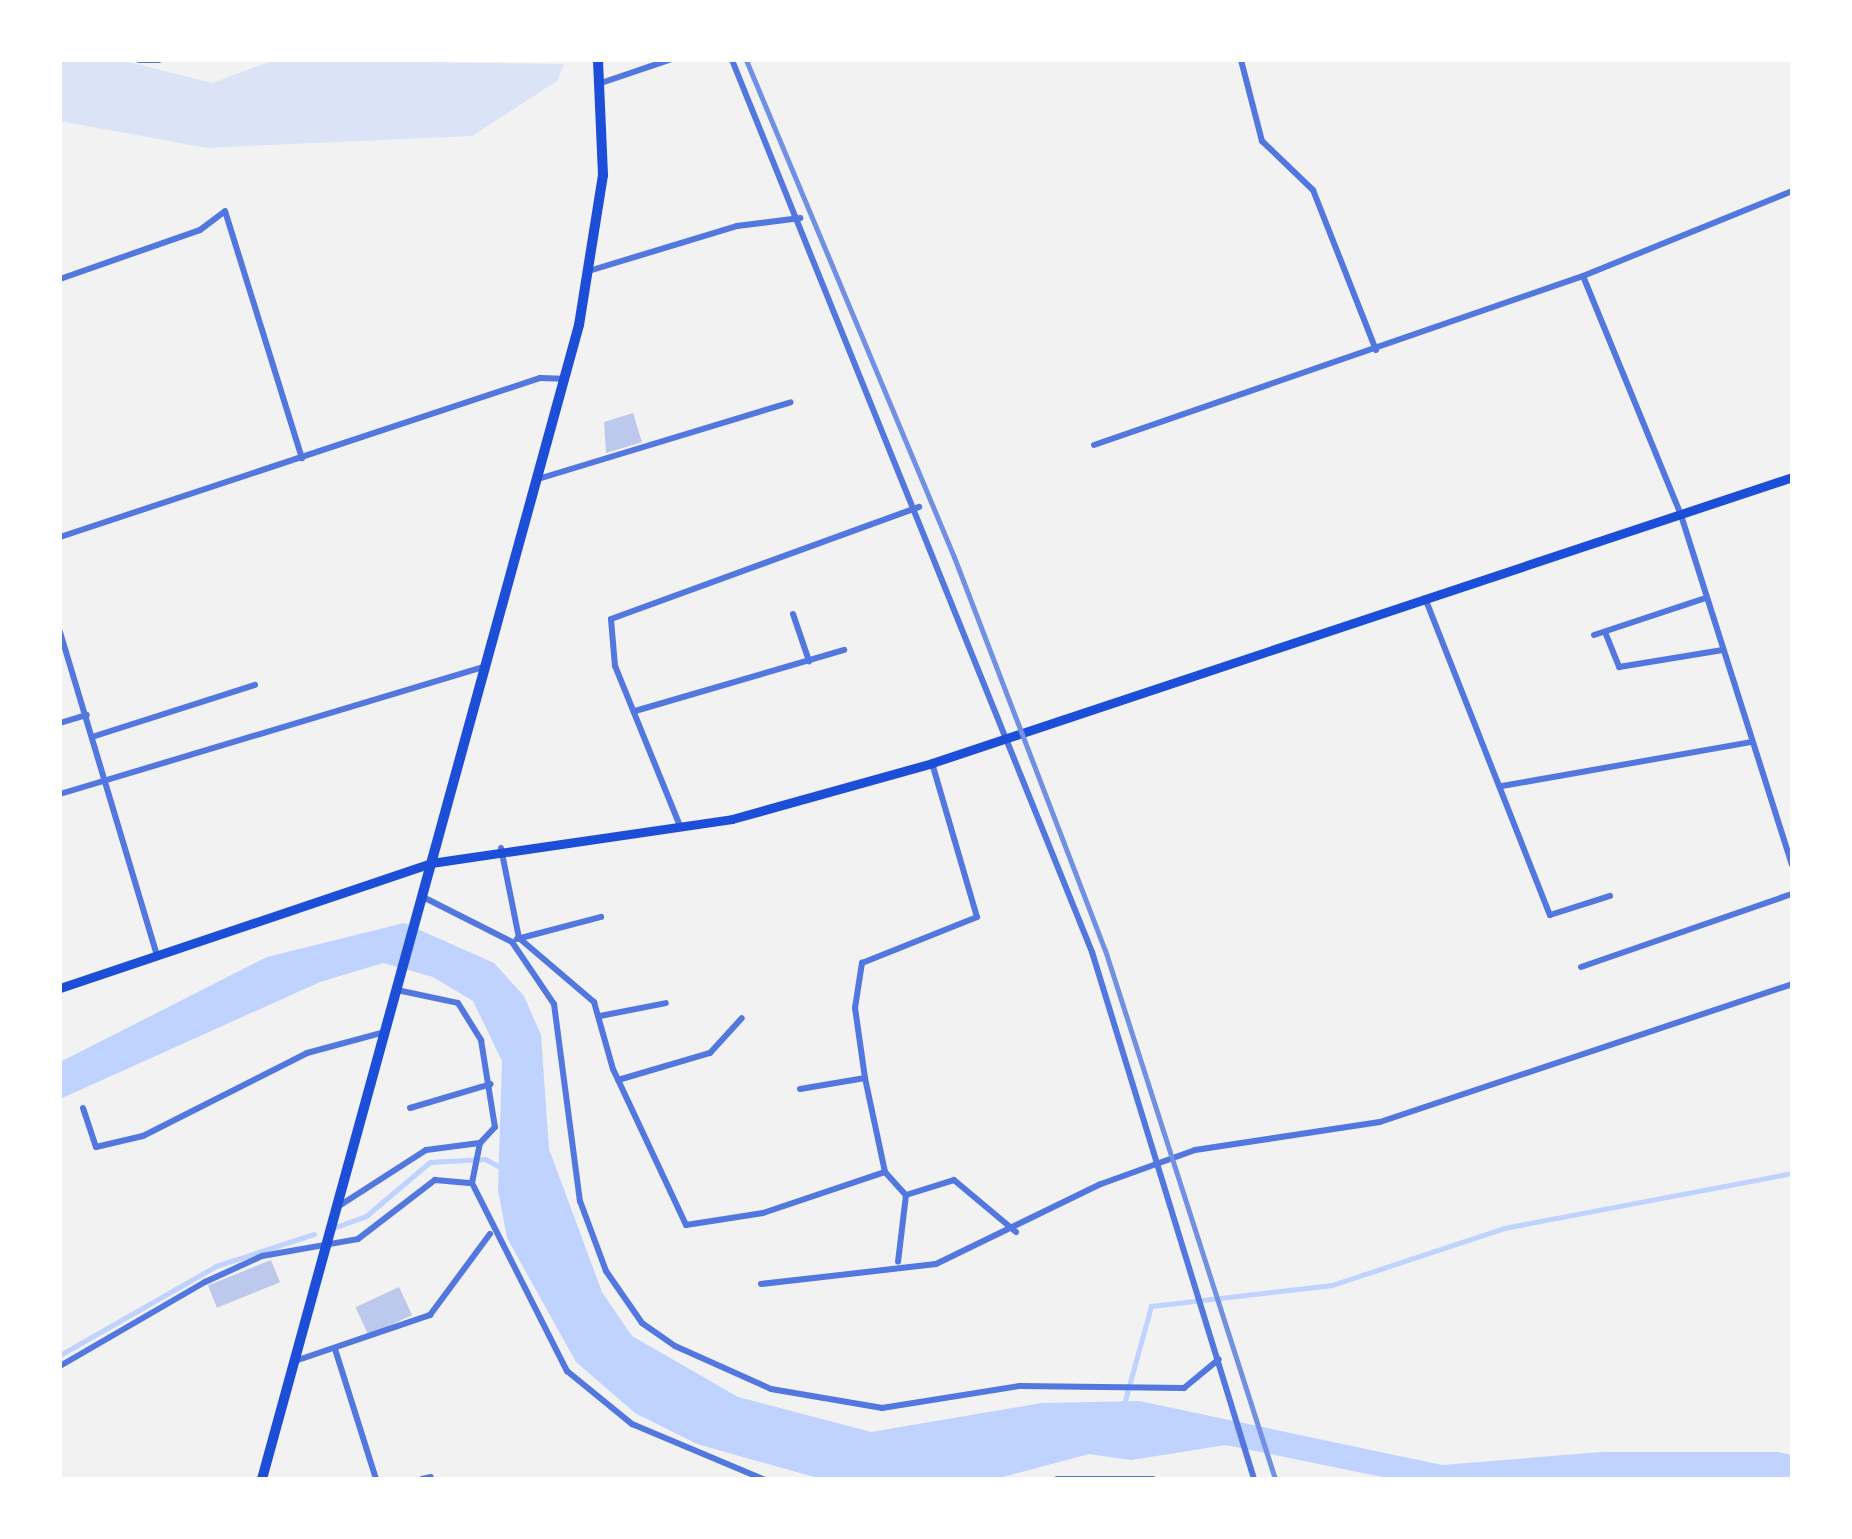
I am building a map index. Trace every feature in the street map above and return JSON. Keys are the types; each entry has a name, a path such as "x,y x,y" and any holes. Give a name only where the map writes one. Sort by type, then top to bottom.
{"highway":[{"path":"262,1479 592,270 601,83 598,60"}],"main road":[{"path":"60,988 431,863 500,848 680,828 932,763 1792,477"}],"street":[{"path":"140,60 159,60"},
{"path":"601,83 669,60"},
{"path":"732,60 801,218 1010,737 1160,1162 1254,1479"},
{"path":"1241,60 1262,141 1313,190 1376,350"},
{"path":"1094,445 1583,276 1792,190"},
{"path":"60,279 200,230 225,211 302,458"},
{"path":"592,270 736,226 801,218"},
{"path":"1583,276 1680,512 1792,865"},
{"path":"60,536 540,378 565,379"},
{"path":"538,479 791,402"},
{"path":"680,828 615,666 611,619 919,507"},
{"path":"1425,598 1550,915 1610,896"},
{"path":"1594,635 1706,598"},
{"path":"793,614 808,661"},
{"path":"60,632 95,736 158,956"},
{"path":"1605,632 1618,667 1723,650"},
{"path":"635,711 844,650"},
{"path":"60,794 467,664 486,666"},
{"path":"95,736 255,685"},
{"path":"60,723 87,715"},
{"path":"1501,786 1752,742"},
{"path":"906,1194 885,1172 864,1078 854,1008 862,963 977,918 932,763"},
{"path":"500,848 515,940 562,1031 568,1150 606,1271 642,1323 675,1346 771,1389 882,1408 1020,1386 1184,1388 1220,1358"},
{"path":"1581,967 1792,894"},
{"path":"422,902 515,940 582,986 600,1016 618,1080 686,1225 764,1213 885,1172"},
{"path":"515,940 601,917"},
{"path":"760,1284 898,1262 909,1271 1016,1232 1160,1162 1448,1103 1792,984"},
{"path":"399,985 458,1004 481,1040 495,1127 480,1143 472,1182 491,1233 544,1340 607,1408 763,1479"},
{"path":"600,1016 666,1003"},
{"path":"618,1080 710,1053 742,1018"},
{"path":"82,1108 96,1147 144,1136 307,1053 387,1032"},
{"path":"800,1089 864,1078"},
{"path":"410,1108 491,1084"},
{"path":"335,1209 426,1150 480,1143"},
{"path":"60,1366 233,1269 324,1251 358,1239 435,1180 472,1182"},
{"path":"906,1194 954,1180 1016,1232"},
{"path":"898,1262 906,1194"},
{"path":"295,1362 430,1315 491,1233"},
{"path":"335,1349 376,1479"},
{"path":"422,1479 431,1477"},
{"path":"1057,1479 1153,1479"}],"shaded area":[{"path":"60,60 121,60 212,83 274,60 564,64 557,81 472,136 207,148 60,121"}],"water":[{"path":"404,923 494,963 524,996 541,1035 549,1149 602,1292 632,1336 738,1397 871,1432 1042,1403 1139,1401 1442,1465 1602,1452 1778,1452 1792,1455 1792,1477 1392,1479 1226,1445 1131,1460 1089,1454 996,1479 821,1479 697,1444 635,1413 576,1362 507,1238 498,1190 502,1061 473,1001 433,977 383,963 320,982 60,1099 60,1062 267,957"}],"building":[{"path":"633,413 642,442 606,453 604,422"},
{"path":"271,1260 280,1282 217,1308 208,1285"},
{"path":"399,1287 412,1315 369,1335 355,1307"}],"waterway":[{"path":"333,1228 366,1216 430,1162 485,1159 502,1168"},
{"path":"1124,1404 1151,1306 1332,1285 1504,1228 1792,1173"},
{"path":"60,1355 216,1266 314,1234"}],"railway":[{"path":"746,60 954,557 1105,950 1275,1479"}]}
